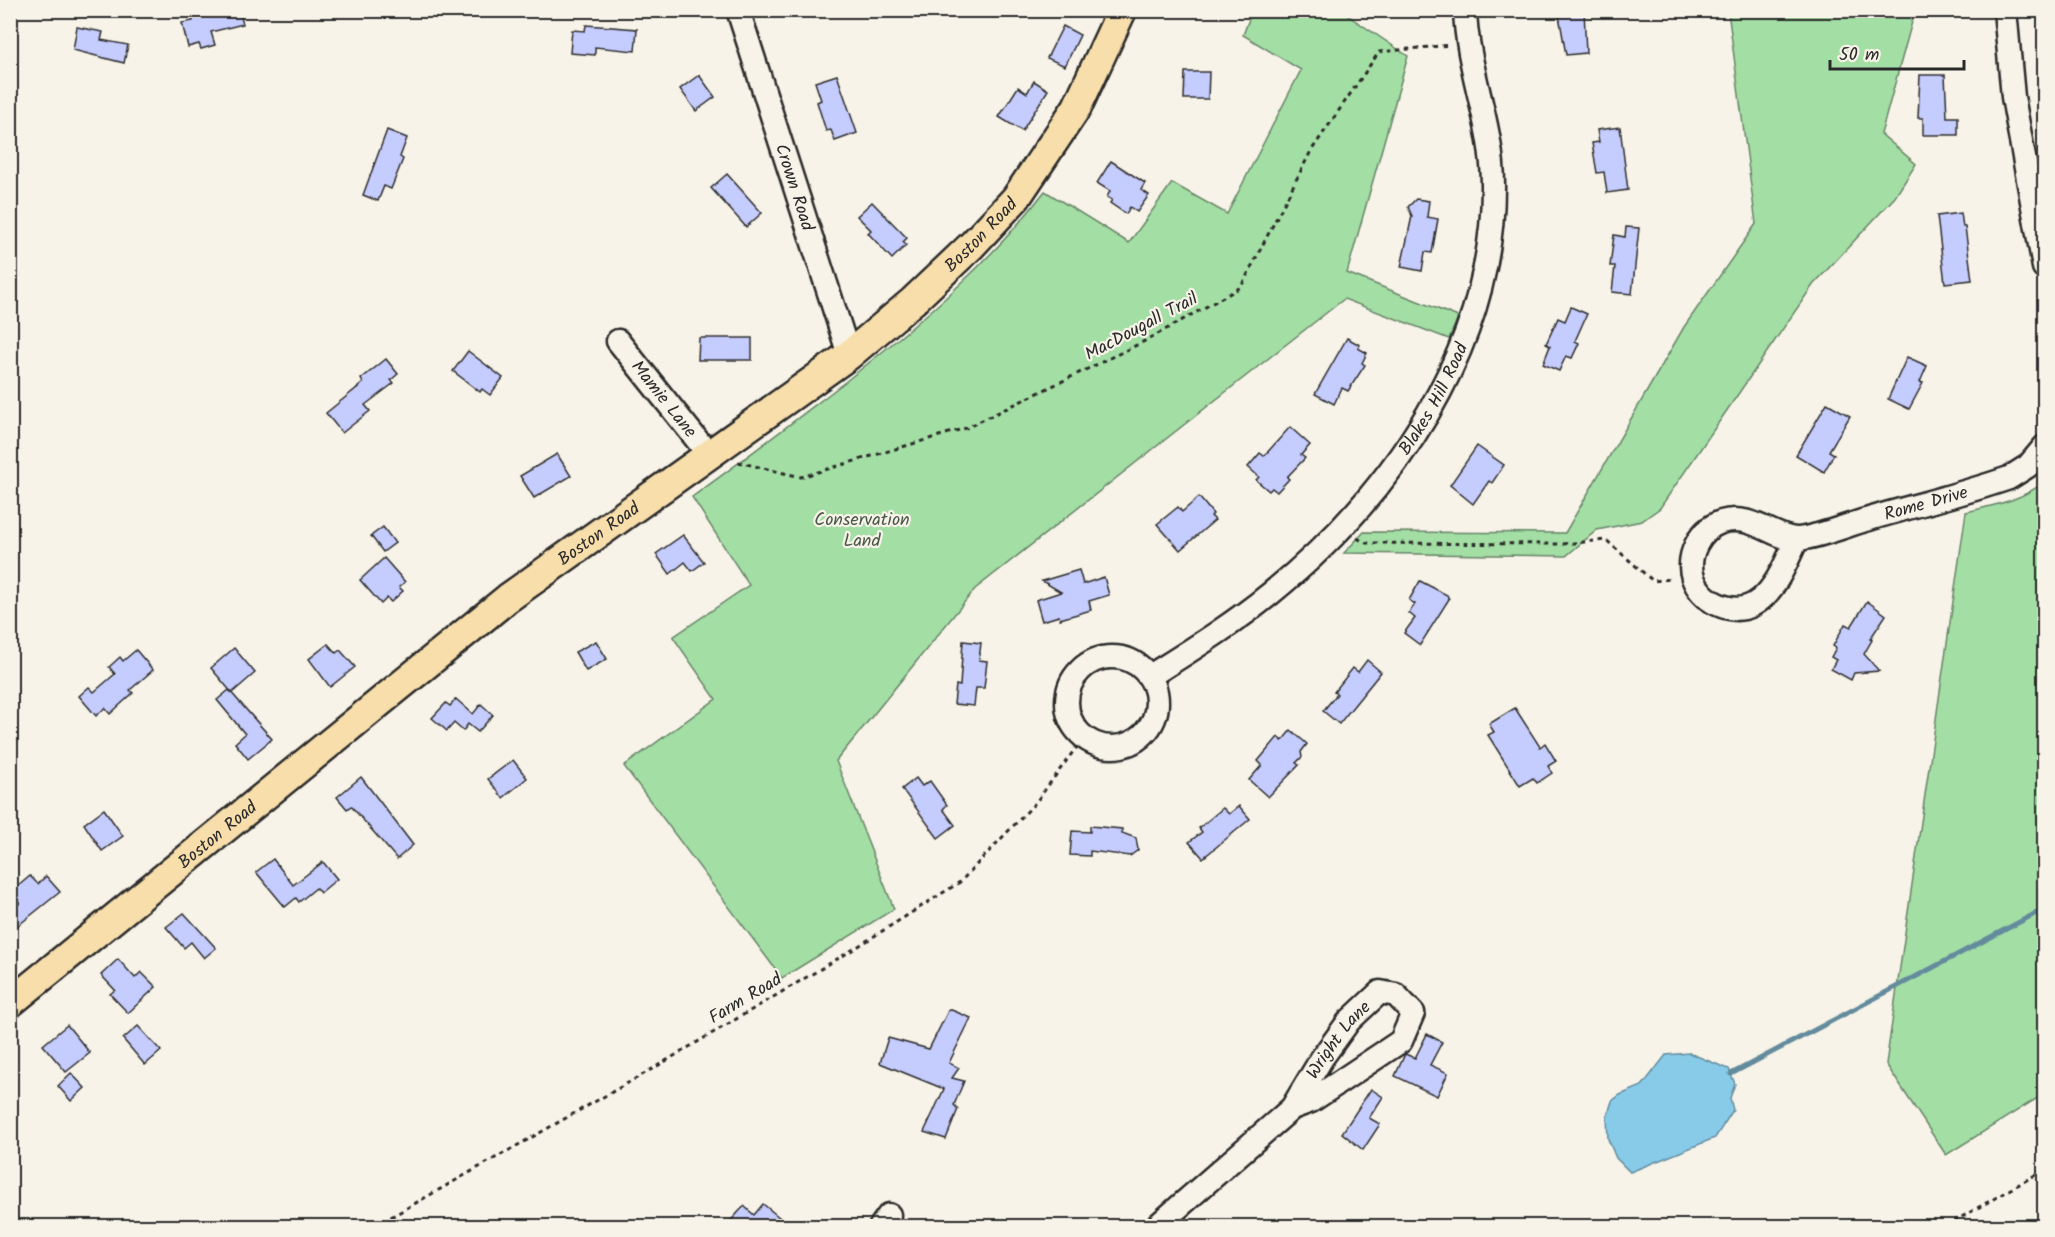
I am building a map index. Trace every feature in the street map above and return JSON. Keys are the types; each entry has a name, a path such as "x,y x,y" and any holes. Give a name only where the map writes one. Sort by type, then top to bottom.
{"main road":[{"name":"Boston Road","path":"10,1004 508,598 849,355 972,245 1016,198 1077,107 1122,10"}],"street":[{"name":"Blakes Hill Road","path":"1150,676 1247,612 1304,564 1339,529 1405,449 1427,416 1455,363 1480,297 1490,245 1493,182 1485,117 1468,43 1465,10"},
{"path":"2005,10 2013,97 2044,267"},
{"name":"Crown Road","path":"734,13 849,355"},
{"name":"Mamie Lane","path":"618,341 710,456"},
{"name":"Rome Drive","path":"1797,539 2009,478 2028,466 2044,447"},
{"path":"1745,521 1797,539 1774,587 1752,606 1738,609 1724,607 1710,601 1700,591 1693,578 1693,552 1698,539 1719,523 1745,521"},
{"path":"1118,657 1132,661 1150,676 1156,689 1157,711 1152,724 1143,735 1131,743 1117,747 1096,745 1084,737 1070,719 1067,703 1072,681 1082,668 1095,660 1118,657"},
{"name":"Wright Lane","path":"1157,1227 1292,1108 1322,1058 1349,1021 1380,992 1396,995 1413,1013 1401,1041 1311,1101 1292,1108"}],"path":[{"name":"MacDougall Trail","path":"710,456 801,477 966,428 1147,340 1241,287 1311,151 1379,52 1468,43"},
{"path":"1339,529 1366,543 1563,544 1606,540 1653,581 1693,578"},
{"name":"Farm Road","path":"375,1227 673,1056 849,952 960,882 1036,802 1084,737"},
{"path":"1946,1227 2044,1170"}],"green space":[{"name":"Conservation Land","path":"1252,11 1341,11 1408,56 1347,273 1458,317 1449,339 1344,299 975,589 836,761 894,909 782,978 624,766 716,699 673,637 749,585 692,497 845,382 926,315 1000,244 1045,191 1129,243 1172,183 1227,214 1301,70 1243,35"},
{"path":"1728,11 1915,11 1881,134 1916,164 1895,197 1813,285 1660,508 1642,521 1597,530 1566,556 1344,553 1364,532 1565,533 1684,327 1756,224"},
{"path":"2044,481 2044,1094 1946,1155 1886,1064 1966,512 2018,498"}],"water":[{"path":"1689,1053 1729,1069 1735,1084 1730,1098 1733,1110 1715,1138 1630,1172 1616,1158 1608,1139 1607,1117 1612,1101 1642,1086 1666,1055"}],"building":[{"path":"202,10 239,10 243,24 211,32 215,45 201,49 199,44 188,47 182,23 193,21 191,13"},
{"path":"1558,10 1584,10 1586,53 1566,55"},
{"path":"586,25 637,29 635,51 595,47 595,55 570,53 572,30 585,31"},
{"path":"1063,26 1080,35 1065,66 1047,58"},
{"path":"77,27 103,32 101,40 128,45 124,63 73,50"},
{"path":"1185,72 1209,72 1208,99 1184,99"},
{"path":"699,75 715,97 696,111 680,89"},
{"path":"837,75 857,133 835,141 831,130 826,131 817,102 821,100 815,82"},
{"path":"1920,75 1945,75 1947,117 1958,117 1958,135 1923,135 1923,118 1918,118"},
{"path":"1034,81 1048,90 1022,131 999,117 1018,87 1027,93"},
{"path":"1620,127 1628,190 1607,193 1604,172 1597,173 1592,143 1599,142 1597,130"},
{"path":"387,130 407,138 400,157 403,159 391,189 384,186 378,201 363,195"},
{"path":"1111,161 1145,183 1141,190 1149,195 1137,212 1130,207 1126,214 1110,203 1112,200 1107,197 1110,191 1097,183"},
{"path":"727,174 762,213 746,227 711,188"},
{"path":"1416,199 1429,201 1427,217 1438,219 1432,253 1425,252 1422,271 1401,267 1412,216 1408,207"},
{"path":"872,202 907,238 903,242 906,245 892,259 868,233 871,230 857,216"},
{"path":"1961,213 1972,280 1945,283 1937,216"},
{"path":"1626,227 1639,228 1632,294 1612,292 1615,266 1610,266 1614,235 1625,237"},
{"path":"1571,307 1587,314 1575,341 1579,343 1572,358 1566,356 1559,371 1543,364 1550,346 1546,344 1558,318 1565,321"},
{"path":"699,338 752,338 752,360 698,360"},
{"path":"1347,338 1360,345 1358,348 1367,353 1362,363 1365,365 1348,391 1342,388 1334,404 1315,394"},
{"path":"468,351 503,378 490,395 482,389 480,392 453,371"},
{"path":"1907,357 1927,366 1920,382 1923,383 1909,409 1888,399"},
{"path":"386,359 398,374 391,380 394,383 365,405 370,411 342,433 326,413 363,383 361,379"},
{"path":"1827,403 1850,416 1829,451 1834,454 1824,472 1796,455"},
{"path":"1290,427 1310,445 1301,455 1305,458 1287,477 1289,479 1277,492 1272,488 1269,491 1256,480 1259,477 1248,467 1260,453 1264,456"},
{"path":"1477,446 1504,465 1492,483 1489,481 1473,504 1450,485"},
{"path":"557,454 571,476 534,498 520,476"},
{"path":"1199,497 1215,520 1180,550 1157,524 1178,507 1182,512"},
{"path":"383,527 395,543 383,552 371,536"},
{"path":"683,535 704,562 692,571 685,562 670,574 656,554"},
{"path":"384,558 405,582 399,587 403,591 391,602 387,598 381,604 360,580"},
{"path":"1079,570 1083,584 1104,577 1109,595 1089,601 1091,610 1060,619 1059,616 1042,621 1036,600 1061,592 1042,581"},
{"path":"1420,581 1447,595 1449,599 1420,645 1404,633 1415,618 1409,613 1415,604 1409,600"},
{"path":"1867,601 1886,615 1870,639 1872,640 1864,654 1879,671 1854,673 1851,680 1831,669 1836,660 1831,657 1836,648 1833,646 1845,624 1851,627"},
{"path":"596,641 607,659 586,671 575,652"},
{"path":"963,641 981,643 979,660 987,661 984,688 976,688 974,706 954,704 956,685 960,686"},
{"path":"328,644 336,653 340,650 355,667 330,687 309,659"},
{"path":"234,648 255,673 232,693 211,668"},
{"path":"136,650 153,670 130,690 133,693 110,714 105,708 96,716 79,696 89,687 94,692 115,674 109,667 120,657 123,661"},
{"path":"1367,660 1381,672 1339,724 1323,711 1337,694 1334,692 1353,668 1358,672"},
{"path":"229,690 272,739 248,759 235,743 245,734 217,700"},
{"path":"456,699 473,714 481,704 493,715 478,732 468,724 463,731 454,723 447,731 432,718 446,703 450,706"},
{"path":"1515,708 1540,747 1545,743 1556,761 1548,766 1552,773 1537,783 1533,778 1520,786 1488,735 1494,732 1489,724"},
{"path":"1291,730 1307,744 1301,752 1302,757 1296,763 1299,765 1268,797 1249,780 1262,765 1258,761 1278,737 1282,741"},
{"path":"513,760 527,778 503,798 488,779"},
{"path":"361,777 413,845 397,859 351,806 347,809 337,797"},
{"path":"916,778 922,786 930,781 947,805 943,809 955,825 938,838 902,789"},
{"path":"1239,806 1250,819 1203,858 1189,842 1202,832 1199,828 1223,808 1229,814"},
{"path":"104,809 123,836 102,851 84,824"},
{"path":"1090,826 1122,829 1122,833 1136,838 1138,850 1130,856 1090,851 1090,856 1070,855 1072,831 1090,832"},
{"path":"273,859 293,885 323,862 337,879 320,893 316,888 299,902 296,898 285,907 256,872"},
{"path":"30,876 38,884 46,876 60,892 10,932 10,911 20,903 11,892"},
{"path":"184,913 216,948 204,958 191,942 184,948 166,927"},
{"path":"118,959 135,978 141,972 156,987 128,1013 110,994 115,990 101,975"},
{"path":"949,1009 971,1018 949,1063 959,1068 952,1078 964,1081 954,1105 958,1109 946,1139 924,1132 944,1089 880,1063 888,1038 929,1049"},
{"path":"67,1025 90,1053 66,1072 43,1045"},
{"path":"138,1026 161,1051 145,1065 123,1039"},
{"path":"1427,1034 1442,1042 1430,1065 1448,1073 1437,1096 1395,1076 1405,1054 1415,1058"},
{"path":"71,1073 85,1088 71,1101 58,1086"},
{"path":"1371,1089 1383,1097 1369,1118 1380,1124 1363,1150 1342,1133"},
{"path":"763,1204 791,1227 725,1227 744,1206 754,1215"}],"waterway":[{"path":"1731,1074 2044,909"}]}
